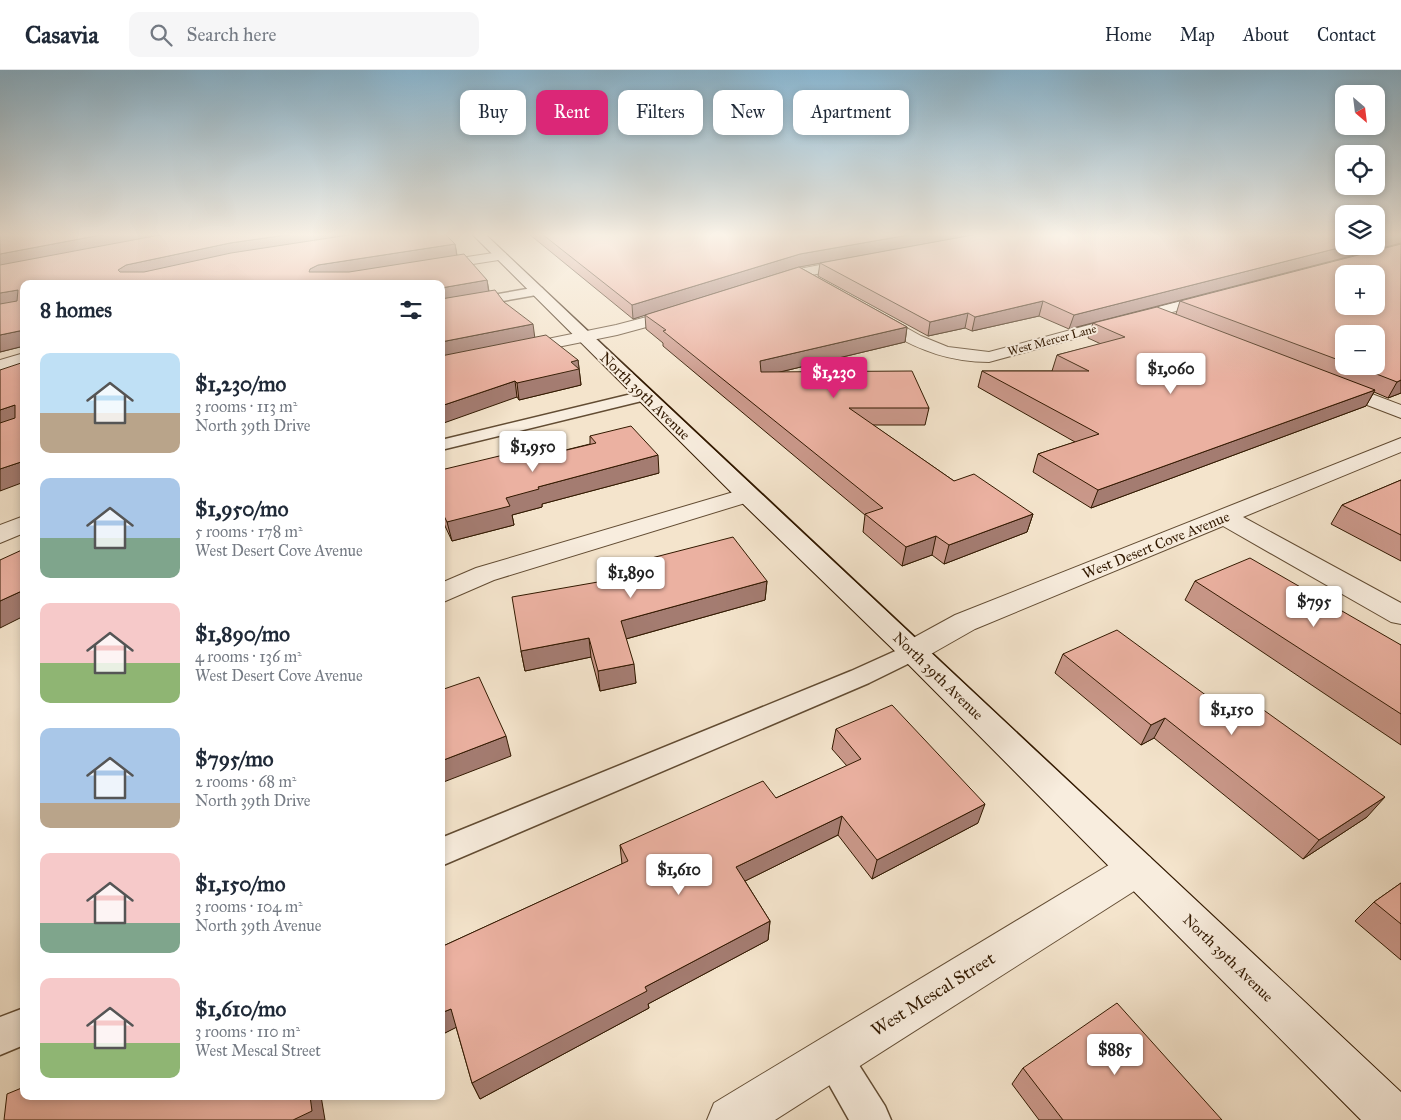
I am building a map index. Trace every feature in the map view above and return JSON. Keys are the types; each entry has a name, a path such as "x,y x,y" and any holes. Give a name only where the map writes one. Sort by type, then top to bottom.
{"street":[{"name":"North 39th Avenue","path":"529,283 747,495 913,651 1395,1120"},
{"path":"758,286 767,283"},
{"name":"West Mercer Lane","path":"858,307 935,350 964,358 989,357 1227,293"},
{"path":"502,353 652,322 697,307"},
{"path":"1150,313 1178,324"},
{"path":"0,366 20,359"},
{"path":"1317,379 1401,412"},
{"name":"West Desert Cove Avenue","path":"913,651 966,622 1401,444"},
{"path":"445,592 485,574 747,495"},
{"path":"1225,517 1401,615"},
{"path":"0,535 20,525"},
{"name":"West Mescal Street","path":"732,1120 832,1056 1136,870"}],"lane":[{"path":"445,307 538,291"},
{"path":"445,444 644,396"},
{"path":"445,850 860,677 913,651"},
{"path":"0,1036 20,1028"},
{"path":"832,1056 871,1120"}],"building":[{"path":"0,283 20,283 20,331 0,335 0,304 17,301 18,290 0,293"},
{"path":"445,283 470,283 445,287"},
{"path":"604,283 704,283 632,305"},
{"path":"748,283 828,283 907,327 760,361 761,372 912,371 929,408 849,408 954,481 974,474 1033,514 949,545 936,536 906,547 865,514 883,508 663,331 666,330 645,315"},
{"path":"857,283 1200,283 1074,315 1043,301 975,317 968,313 930,322"},
{"path":"1250,283 1335,283 1335,315 1385,315 1385,283 1401,283 1401,380 1397,382 1379,375 1385,375 1385,325 1335,325 1335,359 1180,301"},
{"path":"495,290 504,302 533,324 445,341 445,298"},
{"path":"1157,307 1375,390 1098,490 1038,454 1099,434 982,371 1089,371 1057,355 1125,337 1093,323"},
{"path":"546,335 578,360 571,362 579,369 517,383 515,381 445,405 445,355"},
{"path":"20,363 20,462 0,469 0,423 15,418 15,405 0,410 0,370"},
{"path":"631,426 658,455 538,487 539,489 506,498 510,506 447,522 445,518 445,469 516,452 521,461 596,443 590,436"},
{"path":"1401,480 1401,535 1342,505"},
{"path":"733,537 767,581 621,621 634,664 598,671 589,638 521,651 512,597 638,575 632,563"},
{"path":"20,551 20,592 0,601 0,560"},
{"path":"1250,558 1401,645 1401,714 1195,581"},
{"path":"1117,630 1237,718 1258,706 1385,797 1319,840 1165,718 1151,725 1063,654"},
{"path":"479,677 506,736 445,759 445,689"},
{"path":"892,705 985,804 877,860 842,816 736,867 770,921 645,987 647,991 472,1083 451,1009 445,1011 445,945 628,861 620,845 763,781 776,798 861,759 836,729"},
{"path":"1401,883 1401,924 1374,902"},
{"path":"1117,1003 1222,1120 1063,1120 1023,1068"},
{"path":"20,1089 20,1100 311,1100 312,1111 293,1120 4,1120 7,1094"}]}
